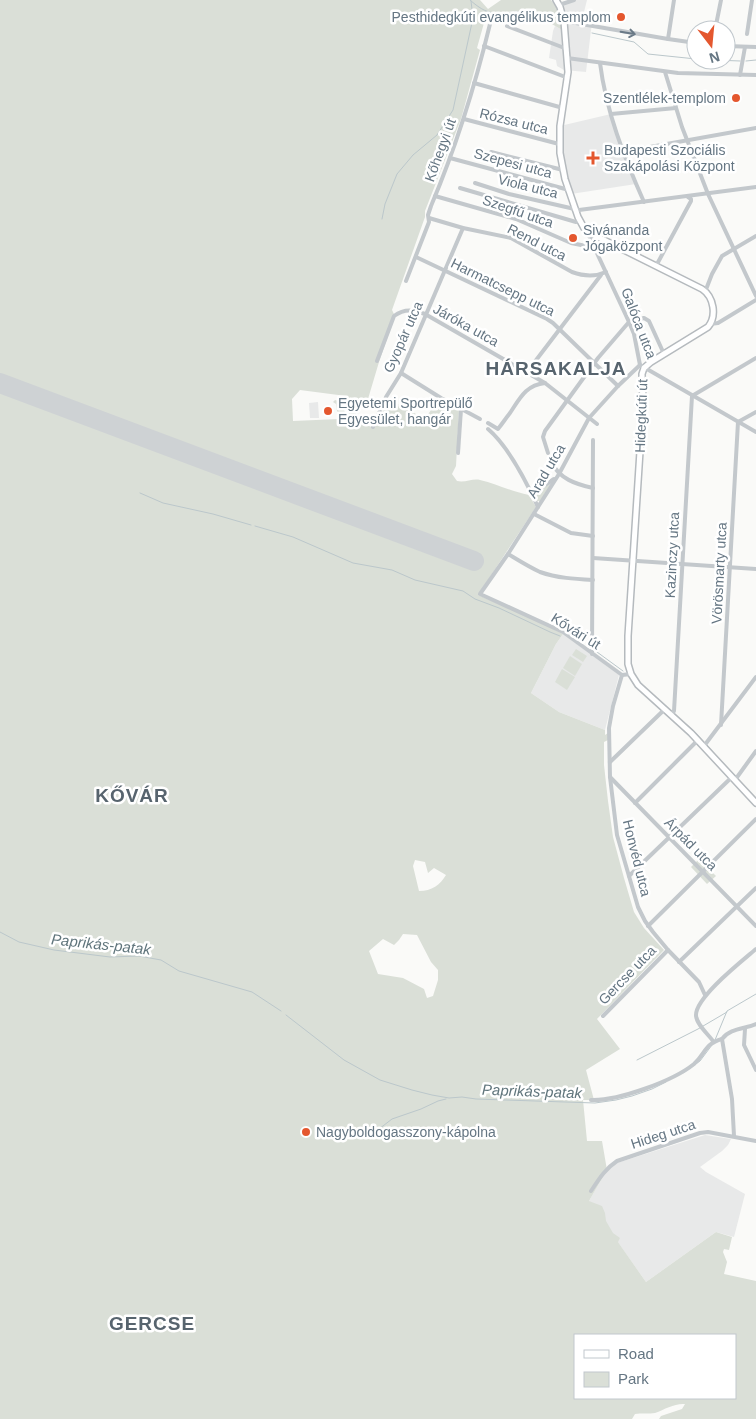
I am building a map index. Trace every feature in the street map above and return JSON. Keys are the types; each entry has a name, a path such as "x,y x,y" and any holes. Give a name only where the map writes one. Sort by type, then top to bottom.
{"main road":[{"path":"558,2 564,21 568,78 559,144 563,170 580,220 588,232 657,265 705,292 711,300 713,308 713,317 710,324"},
{"name":"Hidegkúti út","path":"631,674 627,659 643,400 642,367 701,332 710,324"},
{"path":"631,674 643,690 705,745 756,803"}],"street":[{"path":"558,2 574,0"},
{"path":"668,40 674,0"},
{"path":"717,20 721,0"},
{"path":"747,34 752,0"},
{"path":"564,21 686,42"},
{"name":"Kőhegyi út","path":"406,281 429,218 428,213 464,119 490,24"},
{"path":"507,26 567,50"},
{"path":"484,46 568,78"},
{"path":"736,47 756,47"},
{"path":"740,75 745,47"},
{"path":"567,58 665,72 756,75"},
{"path":"600,63 602,78 622,152 644,202"},
{"path":"665,72 687,140 708,194 756,298 718,323 710,324"},
{"path":"474,83 563,108"},
{"path":"611,114 676,108"},
{"name":"Rózsa utca","path":"464,119 559,144"},
{"path":"622,152 756,128"},
{"path":"491,152 563,170"},
{"name":"Szepesi utca","path":"450,158 569,190"},
{"name":"Viola utca","path":"475,183 509,194 576,210"},
{"path":"576,210 756,187"},
{"path":"460,188 576,222 580,220"},
{"name":"Szegfű utca","path":"435,196 516,220 571,243 586,246 592,244"},
{"path":"657,265 691,201 688,197"},
{"name":"Rend utca","path":"429,218 463,228 511,238 572,272 586,276 606,272"},
{"name":"Gyopár utca","path":"372,427 386,397 401,373 463,228"},
{"name":"Galóca utca","path":"588,232 634,334 642,367"},
{"path":"705,292 722,256 756,236"},
{"name":"Harmatcsepp utca","path":"416,257 547,319 560,329 618,386"},
{"path":"527,372 601,274"},
{"name":"Járóka utca","path":"377,361 394,316 399,312 413,310 425,314 527,372 597,424"},
{"path":"548,453 543,437 546,431 594,363 629,322 644,318 649,321 664,354"},
{"path":"692,396 756,358"},
{"path":"642,367 756,432"},
{"name":"Arad utca","path":"480,594 558,476 589,418 618,386 642,367"},
{"path":"401,373 480,419"},
{"path":"488,423 498,429 521,396 533,386 545,384"},
{"name":"Kazinczy utca","path":"672,714 683,564 692,396"},
{"path":"458,453 461,409"},
{"path":"738,422 756,412"},
{"name":"Vörösmarty utca","path":"721,725 738,422"},
{"path":"488,429 494,434 514,462 538,507"},
{"path":"592,654 593,440"},
{"path":"551,462 558,476 593,488"},
{"path":"531,494 558,476"},
{"path":"534,514 571,533 593,536"},
{"path":"508,554 539,571 572,579 593,580"},
{"path":"593,558 756,570"},
{"name":"Kővári út","path":"480,594 563,632 622,675"},
{"path":"622,675 631,674"},
{"name":"Honvéd utca","path":"622,675 609,722 610,777 617,835 638,907 648,926 679,962 700,982 705,995"},
{"path":"705,745 756,677"},
{"path":"610,762 665,709"},
{"path":"635,803 698,740"},
{"path":"629,876 735,778 756,751"},
{"name":"Árpád utca","path":"610,777 756,926"},
{"path":"648,926 756,819"},
{"path":"679,962 756,888"},
{"path":"715,1041 700,1025 696,1018 696,1012 705,995 756,949"},
{"name":"Gercse utca","path":"603,1016 668,950"},
{"path":"591,1100 636,1092 658,1083 692,1064 715,1041 722,1039 733,1031 745,1029 756,1024"},
{"path":"745,1029 744,1044 756,1070"},
{"path":"722,1039 732,1099 734,1136"},
{"name":"Hideg utca","path":"591,1191 607,1168 617,1161 700,1133 708,1132 756,1140"}],"shaded area":[{"path":"570,0 587,0 582,20 592,22 586,72 564,70 557,66 556,60 549,58 555,26 562,30 559,13 555,5"},
{"name":"Budapesti Szociális Szakápolási Központ","path":"611,114 636,184 571,194 561,163 560,126"},
{"path":"318,402 319,418 310,418 309,403"},
{"path":"563,634 619,675 605,730 559,712 531,693"},
{"path":"705,1135 731,1139 722,1151 700,1167 745,1194 734,1237 716,1232 646,1282 589,1201 607,1170 617,1163"}],"green space":[{"path":"0,0 480,0 488,9 501,0 551,0 556,7 562,30 540,17 517,11 495,13 484,23 477,48 480,50 461,119 425,211 425,217 392,310 395,316 365,409 353,405 354,399 350,404 347,403 346,396 300,390 292,399 293,421 339,419 341,415 337,411 336,404 333,402 335,400 342,402 345,413 349,412 349,409 355,411 357,416 354,420 374,428 389,399 425,419 439,398 459,409 456,466 452,474 457,481 480,480 529,495 536,507 478,595 534,619 563,634 531,693 559,712 605,730 605,735 608,733 608,740 604,742 604,765 613,837 634,912 644,928 664,950 597,1019 620,1049 586,1070 594,1100 583,1100 587,1141 602,1141 607,1170 589,1201 602,1206 606,1221 613,1233 620,1238 618,1242 646,1282 716,1232 732,1237 729,1250 724,1249 723,1252 727,1262 724,1274 756,1281 756,1419 659,1419 661,1416 682,1409 685,1404 678,1404 655,1413 635,1414 632,1419 0,1419","holes":["415,860 425,862 428,873 434,868 446,875 435,887 419,891 413,866","403,934 417,935 431,962 438,970 438,980 433,996 427,998 424,989 403,978 378,974 369,951 383,939 394,945"]},
{"path":"552,482 540,501 537,501 534,495 535,492"},
{"path":"576,649 587,656 583,662 572,655"},
{"path":"570,656 582,664 575,676 563,668"},
{"path":"562,669 575,677 567,690 555,682"},
{"path":"699,859 716,876 707,884 691,867"}],"waterway":[{"path":"470,0 482,9 492,13 518,12"},
{"path":"382,219 385,204 397,174 413,155 437,135 453,110 473,18 471,1"},
{"path":"592,33 634,42 648,54 686,58"},
{"path":"746,61 756,60"},
{"path":"736,61 740,61"},
{"path":"140,493 163,503 251,525"},
{"path":"255,526 293,537 353,563 392,570 415,580 463,591 475,599 560,636"},
{"path":"597,652 623,671"},
{"path":"676,716 704,742"},
{"path":"707,745 718,758"},
{"path":"722,762 735,776"},
{"path":"738,779 756,799"},
{"name":"Paprikás-patak","path":"0,932 19,942 54,950 110,957 139,956 161,960 179,971 252,992 281,1011"},
{"name":"Paprikás-patak","path":"715,1040 727,1011 756,994"},
{"path":"637,1060 727,1012"},
{"name":"Paprikás-patak","path":"286,1015 344,1060 380,1080 412,1090 449,1098 595,1103 632,1096 666,1082"},
{"name":"Paprikás-patak","path":"683,1073 700,1061 712,1045"},
{"path":"379,1129 392,1119 446,1099"}],"runway":[{"path":"0,383 474,561"}],"place":[{"name":"Pesthidegkúti evangélikus templom","path":"621,17"},
{"name":"Szentlélek-templom","path":"736,98"},
{"name":"Budapesti Szociális Szakápolási Központ","path":"593,158"},
{"name":"Sivánanda Jógaközpont","path":"573,238"},
{"name":"Egyetemi Sportrepülő Egyesület, hangár","path":"328,411"},
{"name":"Nagyboldogasszony-kápolna","path":"306,1132"}],"district":[{"name":"HÁRSAKALJA","path":"556,368"},
{"name":"KŐVÁR","path":"132,795"},
{"name":"GERCSE","path":"152,1323"}]}
